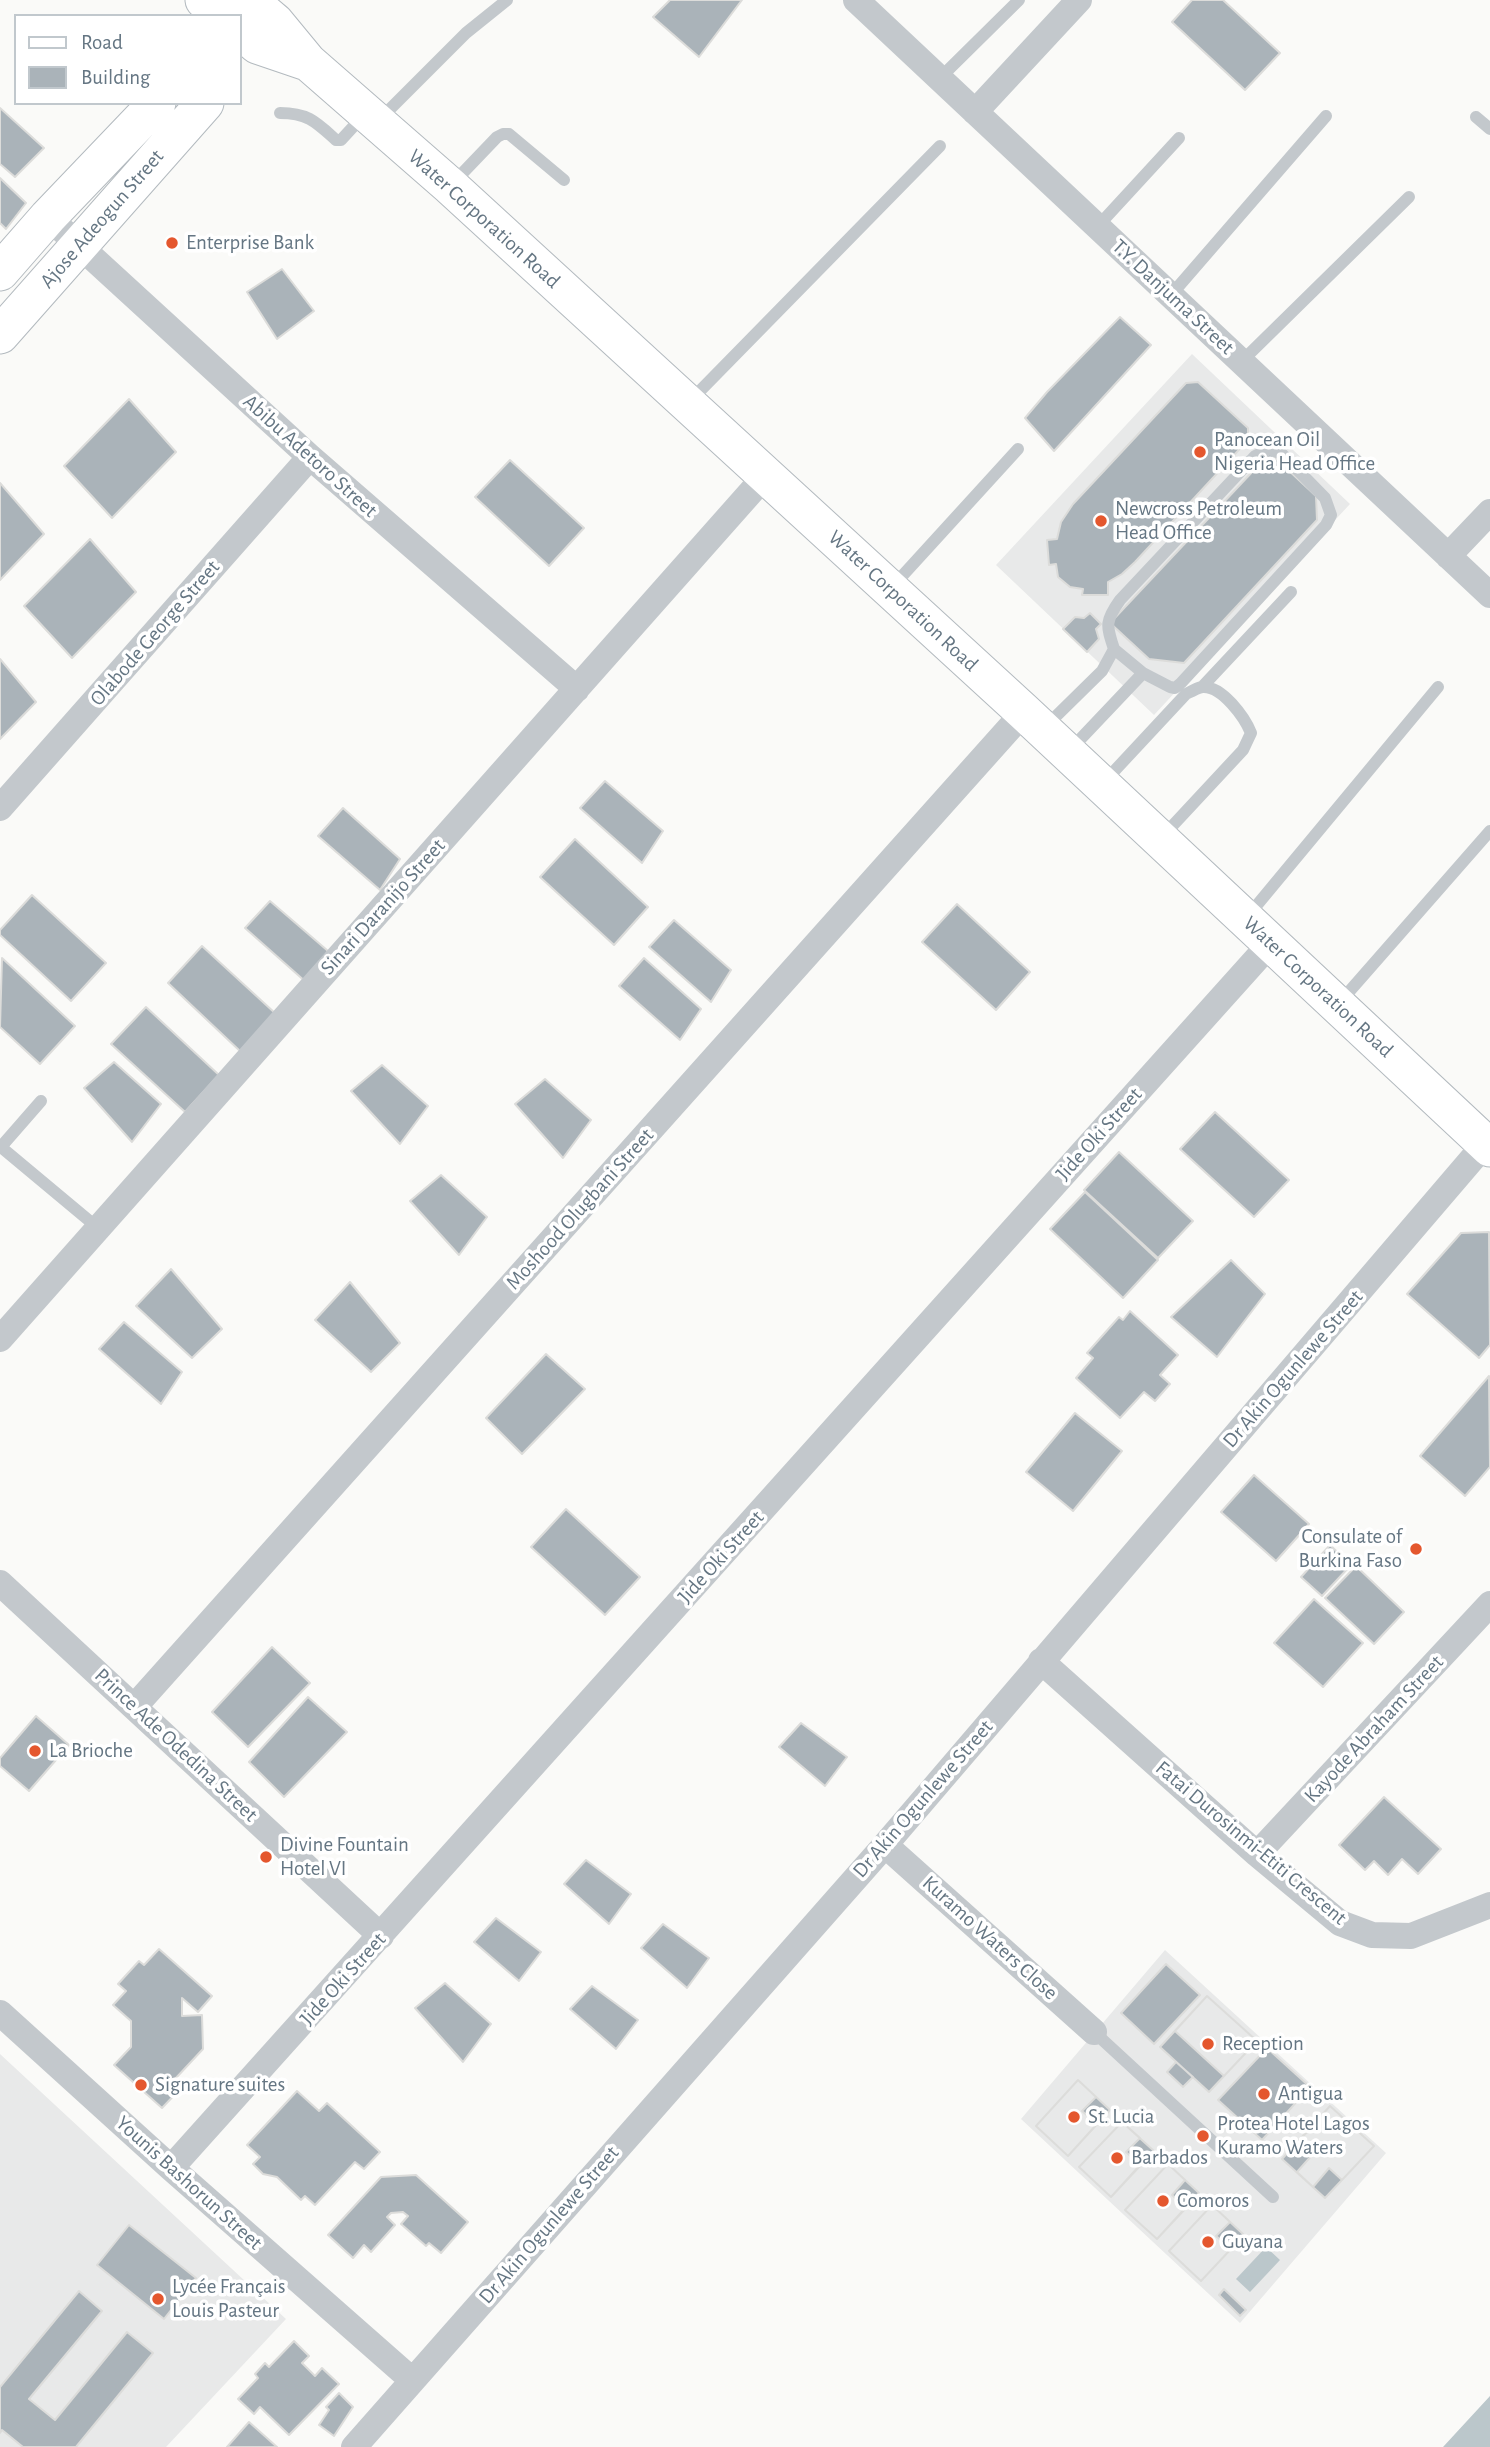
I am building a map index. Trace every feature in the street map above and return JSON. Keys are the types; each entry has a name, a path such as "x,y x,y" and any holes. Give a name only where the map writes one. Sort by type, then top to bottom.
{"street":[{"path":"204,0 228,14"},
{"name":"T.Y. Danjuma Street","path":"856,0 1490,595"},
{"path":"975,112 1079,0"},
{"name":"Water Corporation Road","path":"247,25 308,62 450,186 1102,783 1257,932 1488,1146"},
{"name":"Ajose Adeogun Street","path":"0,272 48,217 155,105"},
{"name":"Ajose Adeogun Street","path":"0,335 203,105"},
{"name":"Abibu Adetoro Street","path":"48,217 310,457 577,689"},
{"name":"Olabode George Street","path":"0,808 310,457"},
{"name":"Sinari Daranijo Street","path":"0,1339 766,475"},
{"path":"1448,556 1490,512"},
{"name":"Moshood Olugbani Street","path":"135,1706 1045,731"},
{"name":"Jide Oki Street","path":"171,2168 381,1936 1257,932"},
{"name":"Dr Akin Ogunlewe Street","path":"354,2447 885,1845 1488,1146"},
{"name":"Prince Ade Odedina Street","path":"0,1583 381,1936"},
{"name":"Kayode Abraham Street","path":"1257,1854 1490,1604"},
{"name":"Fatai Durosinmi-Etiti Crescent","path":"1041,1661 1257,1854 1340,1923 1372,1935 1411,1936 1490,1905"},
{"name":"Kuramo Waters Close","path":"885,1845 1094,2032"},
{"name":"Younis Bashorun Street","path":"0,2013 412,2380"}],"lane":[{"path":"280,113 308,116 336,140 341,140 372,117 507,0"},
{"path":"940,78 1019,0"},
{"path":"1171,295 1326,116"},
{"path":"1476,117 1490,129"},
{"path":"450,186 503,134 509,134 564,180"},
{"path":"1098,226 1179,138"},
{"path":"687,404 940,146"},
{"path":"1242,361 1409,197"},
{"path":"890,589 1018,449"},
{"path":"1269,449 1282,454 1325,498 1331,515 1326,525 1175,688 1143,673 1114,649 1107,629 1108,617 1120,600 1255,456 1269,449"},
{"path":"1102,783 1186,694 1202,687 1291,592"},
{"path":"1045,731 1102,671 1114,649"},
{"path":"1045,731 1143,673"},
{"path":"1160,839 1243,750 1251,733 1245,718 1216,690 1202,687"},
{"path":"1257,932 1438,687"},
{"path":"1338,1005 1490,831"},
{"path":"41,1101 1,1147 98,1228"},
{"path":"1094,2032 1273,2197"}],"shaded area":[{"path":"1192,354 1350,504 1154,715 996,565"},
{"name":"Protea Hotel Lagos Kuramo Waters","path":"1165,1950 1386,2153 1240,2323 1021,2119"},
{"name":"Lycée Français Louis Pasteur","path":"0,2054 286,2319 166,2447 0,2447"},
{"path":"1266,2247 1280,2260 1250,2292 1236,2279"},
{"path":"1490,2396 1490,2447 1443,2447"}],"building":[{"path":"670,0 742,0 699,57 653,17"},
{"path":"1192,0 1223,0 1280,53 1245,90 1172,22"},
{"path":"0,108 44,148 15,177 0,164"},
{"path":"0,178 26,203 6,229 0,223"},
{"path":"282,269 314,311 277,339 247,292"},
{"path":"1120,317 1151,345 1054,451 1025,418"},
{"path":"1198,382 1248,428 1248,440 1135,562 1108,582 1108,595 1082,595 1083,589 1070,587 1058,577 1056,564 1049,565 1047,540 1057,539 1061,522 1073,504 1186,383"},
{"path":"129,399 176,452 112,518 64,466"},
{"path":"1270,453 1316,496 1317,520 1184,663 1149,659 1110,623"},
{"path":"510,460 584,528 549,566 475,497"},
{"path":"0,483 44,534 0,580"},
{"path":"90,539 136,592 72,658 24,606"},
{"path":"1090,613 1101,624 1096,629 1099,639 1087,652 1063,629 1075,617 1084,618"},
{"path":"0,659 36,702 0,739"},
{"path":"605,781 663,831 642,863 580,808"},
{"path":"343,808 400,859 380,890 318,836"},
{"path":"575,839 648,907 614,945 540,877"},
{"path":"32,895 106,963 71,1001 0,935 0,930"},
{"path":"270,901 328,951 307,983 245,928"},
{"path":"957,904 1030,972 996,1010 922,942"},
{"path":"674,920 731,970 711,1002 649,947"},
{"path":"202,946 276,1014 241,1052 168,983"},
{"path":"2,958 75,1026 40,1064 0,1027"},
{"path":"644,958 701,1009 680,1040 619,986"},
{"path":"146,1007 219,1075 185,1112 111,1044"},
{"path":"114,1062 161,1104 132,1142 84,1088"},
{"path":"382,1065 428,1106 400,1144 351,1091"},
{"path":"545,1079 591,1120 563,1158 515,1104"},
{"path":"1215,1112 1289,1180 1254,1217 1180,1149"},
{"path":"1119,1152 1193,1221 1158,1258 1084,1190"},
{"path":"441,1175 487,1217 459,1255 410,1201"},
{"path":"1085,1192 1158,1260 1123,1298 1050,1229"},
{"path":"1489,1232 1490,1345 1479,1358 1407,1294 1461,1233"},
{"path":"1231,1260 1265,1294 1217,1357 1171,1317"},
{"path":"171,1269 222,1329 192,1358 136,1306"},
{"path":"350,1282 400,1343 371,1372 315,1320"},
{"path":"1130,1311 1178,1355 1160,1375 1170,1384 1155,1401 1144,1392 1120,1418 1076,1378 1093,1358 1087,1353 1119,1317 1123,1320"},
{"path":"124,1322 182,1372 161,1404 99,1349"},
{"path":"546,1354 585,1389 522,1454 486,1418"},
{"path":"1489,1376 1490,1467 1465,1496 1420,1456"},
{"path":"1075,1413 1122,1451 1073,1511 1026,1472"},
{"path":"1254,1475 1309,1524 1276,1561 1221,1512"},
{"path":"566,1509 640,1577 605,1615 531,1547"},
{"path":"1330,1545 1351,1565 1322,1596 1301,1577"},
{"path":"1356,1566 1404,1612 1374,1644 1325,1598"},
{"path":"1314,1599 1363,1643 1323,1687 1274,1643"},
{"path":"272,1647 310,1683 248,1747 212,1712"},
{"path":"308,1697 347,1732 284,1797 249,1762"},
{"name":"La Brioche","path":"36,1716 69,1745 29,1791 0,1766 0,1758"},
{"path":"801,1723 847,1757 825,1786 779,1747"},
{"path":"1384,1797 1441,1849 1418,1874 1402,1859 1388,1875 1374,1861 1365,1870 1339,1845"},
{"path":"586,1860 631,1894 609,1924 564,1884"},
{"path":"496,1918 541,1952 519,1981 474,1942"},
{"path":"663,1924 709,1958 687,1988 641,1948"},
{"path":"159,1949 212,1996 198,2012 182,1998 182,2016 202,2015 203,2049 175,2079 183,2086 162,2108 114,2065 131,2047 131,2021 113,2005 126,1991 118,1984 139,1961 144,1965"},
{"path":"1166,1964 1200,1995 1154,2044 1121,2013"},
{"path":"445,1983 491,2024 463,2062 415,2008"},
{"path":"592,1986 638,2020 616,2049 570,2009"},
{"name":"Reception","path":"1207,1996 1257,2041 1209,2092 1160,2047"},
{"name":"Reception","path":"1207,1996 1257,2041 1224,2076 1175,2031"},
{"name":"Antigua","path":"1267,2048 1310,2087 1262,2140 1218,2100"},
{"path":"1176,2062 1193,2077 1183,2087 1167,2072"},
{"name":"St. Lucia","path":"1078,2080 1110,2110 1068,2156 1036,2126"},
{"name":"St. Lucia","path":"1078,2080 1096,2097 1082,2111 1097,2124 1068,2156 1036,2126"},
{"path":"297,2091 319,2111 327,2103 380,2152 364,2169 355,2162 315,2205 305,2196 301,2200 277,2177 263,2174 253,2164 260,2157 247,2145"},
{"path":"1330,2106 1374,2146 1325,2198 1282,2159"},
{"path":"1330,2106 1374,2146 1342,2180 1329,2168 1313,2187 1297,2172 1313,2154 1299,2141"},
{"name":"Barbados","path":"1122,2122 1154,2151 1111,2197 1079,2167"},
{"name":"Barbados","path":"1122,2122 1140,2138 1126,2152 1140,2165 1111,2197 1079,2167"},
{"name":"Comoros","path":"1168,2164 1199,2193 1157,2239 1125,2210"},
{"name":"Comoros","path":"1168,2164 1185,2180 1172,2195 1186,2208 1157,2239 1125,2210"},
{"path":"416,2175 468,2222 441,2253 429,2243 426,2246 401,2224 408,2216 403,2212 391,2213 387,2217 395,2225 371,2252 364,2245 353,2258 328,2235 381,2177"},
{"name":"Guyana","path":"1212,2205 1244,2235 1201,2281 1169,2251"},
{"name":"Guyana","path":"1212,2205 1230,2222 1216,2236 1231,2249 1201,2281 1169,2251"},
{"path":"129,2225 196,2278 164,2319 97,2265"},
{"path":"1224,2289 1246,2310 1240,2316 1219,2295"},
{"path":"79,2291 102,2311 29,2399 55,2420 127,2332 153,2353 76,2447 23,2447 2,2430 0,2433 0,2387"},
{"path":"294,2341 309,2356 302,2363 315,2376 322,2368 339,2384 289,2435 260,2407 254,2414 238,2399 258,2378 255,2374 265,2363 269,2367"},
{"path":"339,2393 353,2407 334,2436 319,2425 329,2410 326,2407"},
{"path":"249,2422 277,2447 227,2447"}],"place":[{"name":"Enterprise Bank","path":"172,243"},
{"name":"Panocean Oil Nigeria Head Office","path":"1200,452"},
{"name":"Newcross Petroleum Head Office","path":"1101,521"},
{"name":"Consulate of Burkina Faso","path":"1416,1549"},
{"name":"La Brioche","path":"35,1751"},
{"name":"Divine Fountain Hotel VI","path":"266,1857"},
{"name":"Reception","path":"1208,2044"},
{"name":"Signature suites","path":"141,2085"},
{"name":"Antigua","path":"1264,2094"},
{"name":"St. Lucia","path":"1074,2117"},
{"name":"Protea Hotel Lagos Kuramo Waters","path":"1203,2136"},
{"name":"Barbados","path":"1117,2158"},
{"name":"Comoros","path":"1163,2201"},
{"name":"Guyana","path":"1208,2242"},
{"name":"Lycée Français Louis Pasteur","path":"158,2299"}]}
